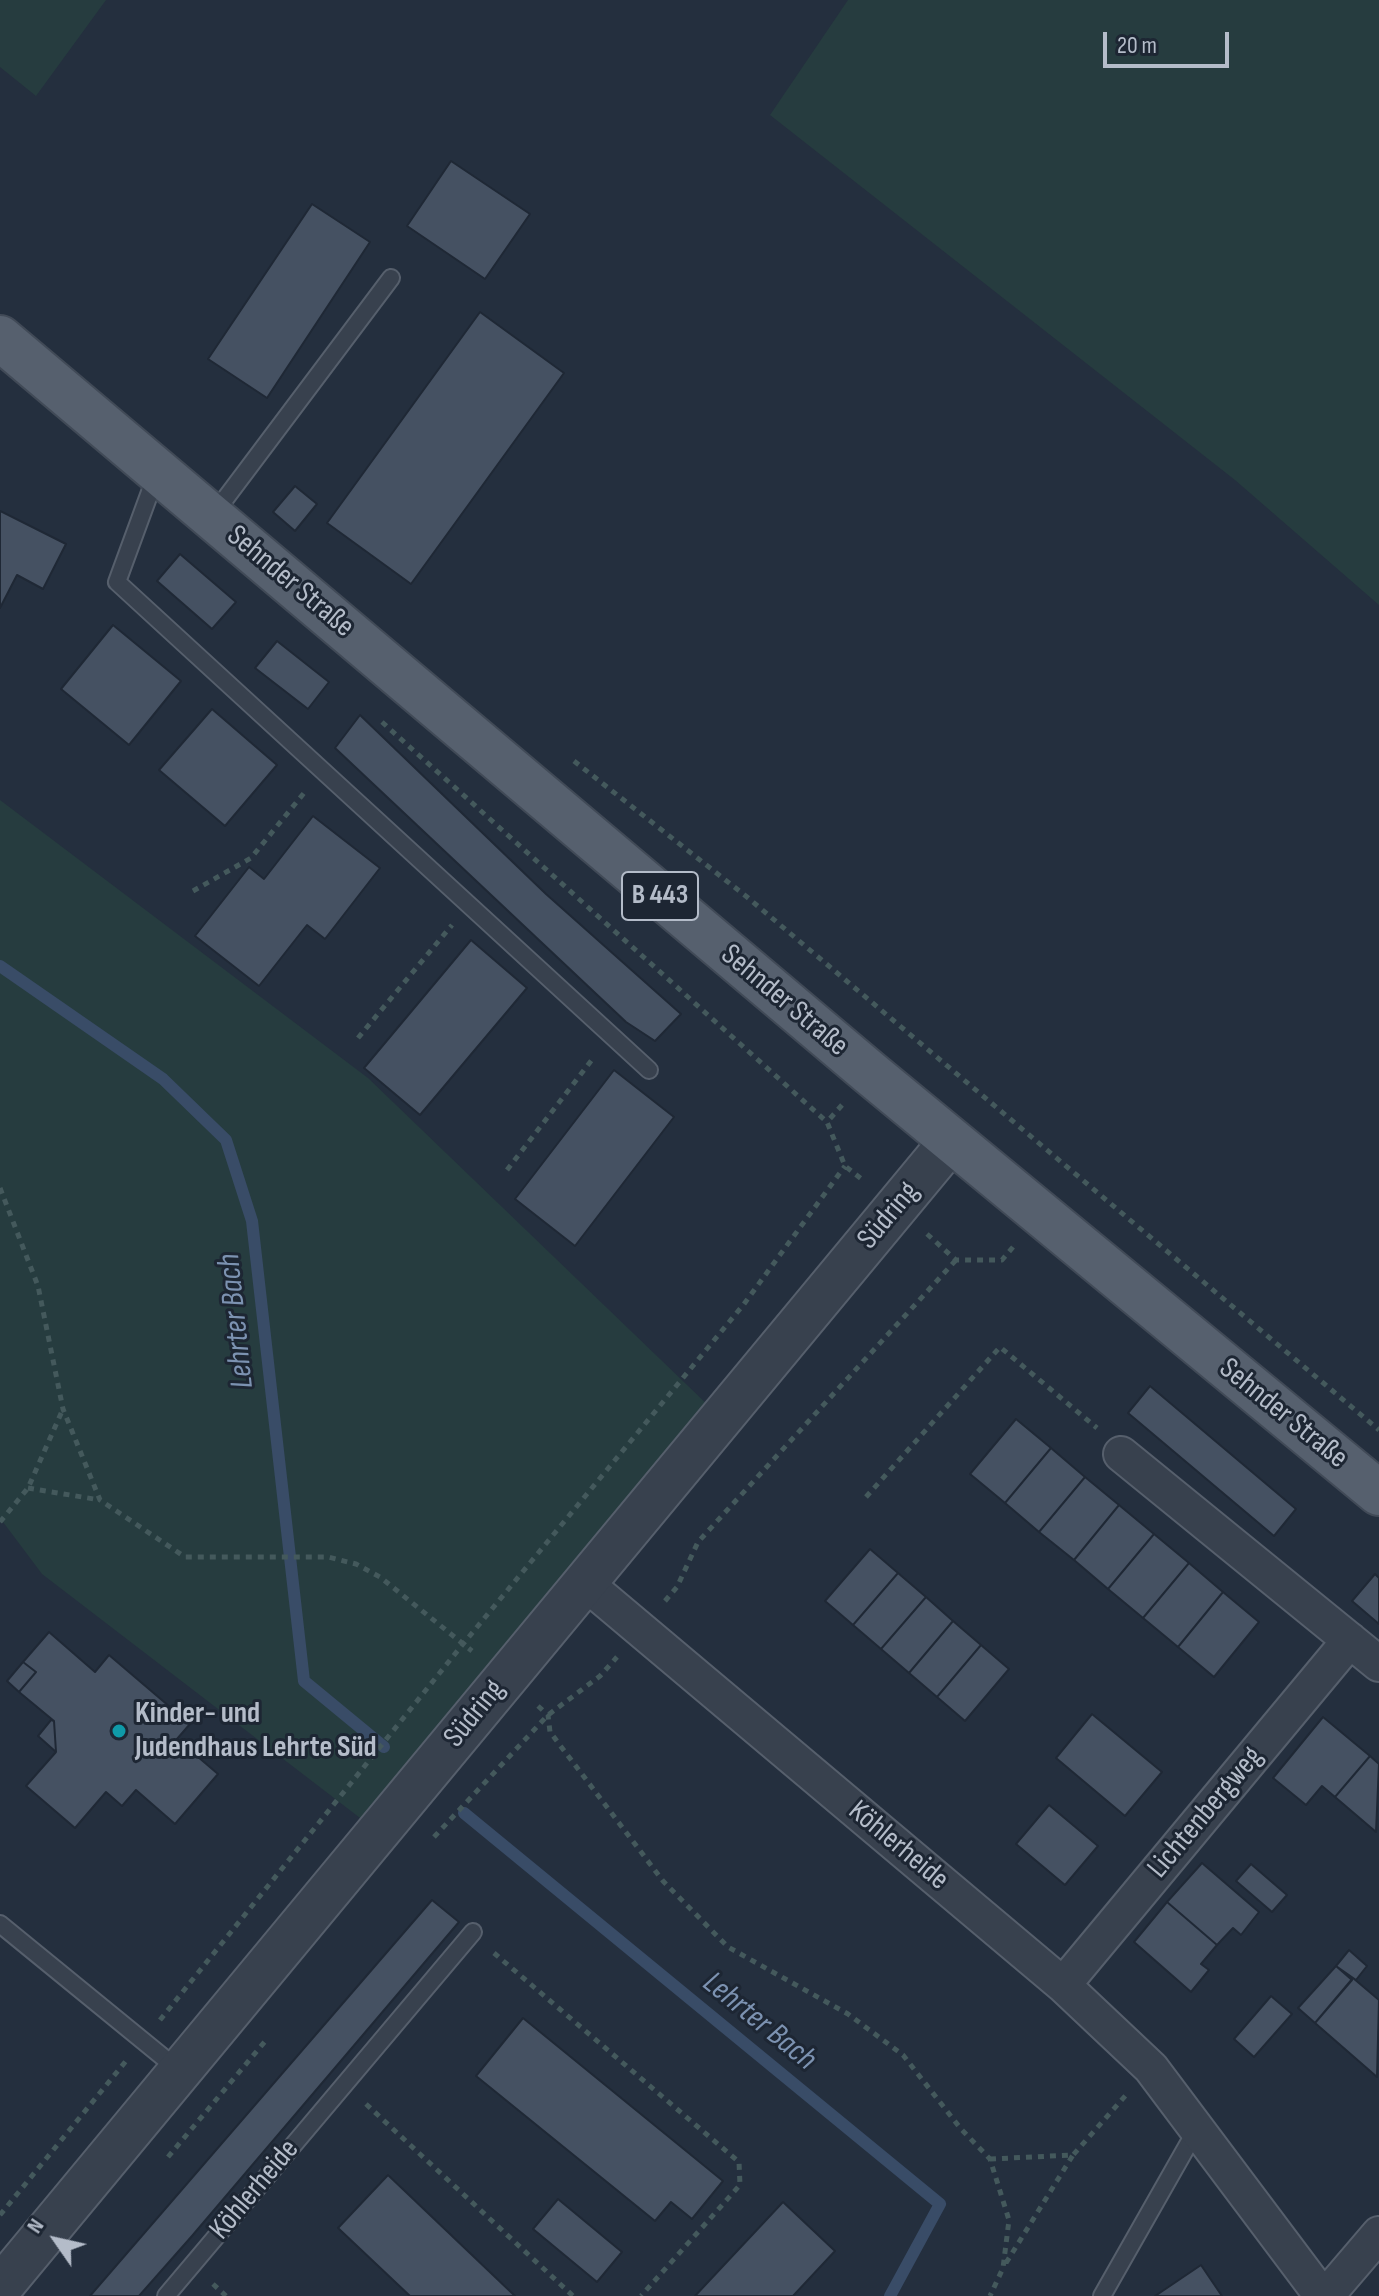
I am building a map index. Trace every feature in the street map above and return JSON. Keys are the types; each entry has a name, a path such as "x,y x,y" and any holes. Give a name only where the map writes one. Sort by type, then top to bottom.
{"main road":[{"name":"Sehnder Straße","path":"0,338 951,1141 1379,1493"}],"street":[{"name":"Südring","path":"0,2288 951,1141"},
{"path":"1121,1454 1379,1664"},
{"name":"Köhlerheide","path":"584,1582 1063,1985 1151,2068 1324,2296"},
{"name":"Lichtenbergweg","path":"1063,1985 1350,1640"},
{"path":"1324,2296 1379,2234"}],"lane":[{"path":"212,516 391,278"},
{"path":"158,470 117,582 649,1070"},
{"path":"0,1924 181,2072"},
{"name":"Köhlerheide","path":"166,2296 473,1932"},
{"path":"1102,2296 1198,2127"}],"path":[{"path":"373,710 391,732 827,1122"},
{"path":"563,752 747,897 1379,1430"},
{"path":"193,891 251,858 322,770"},
{"path":"358,1038 468,905"},
{"path":"507,1170 611,1035"},
{"path":"0,2215 463,1644 744,1304 845,1166"},
{"path":"0,1188 38,1286 63,1409 100,1500"},
{"path":"433,1838 548,1715 600,1676 677,1587 698,1542 956,1260"},
{"path":"866,1497 1000,1347 1109,1438 1121,1454"},
{"path":"0,1522 28,1488 63,1409"},
{"path":"28,1488 100,1500 185,1557 328,1557 356,1564 380,1577 548,1715 550,1732 663,1881 728,1947 848,2014 893,2047 990,2159 1009,2220 1003,2268"},
{"path":"473,1932 512,1970 739,2162 740,2185 641,2296"},
{"path":"161,2166 271,2033"},
{"path":"990,2296 1003,2268 1073,2155 1151,2068"},
{"path":"345,2084 573,2296"},
{"path":"990,2159 1073,2155"}],"green space":[{"path":"0,0 106,0 36,96 0,67"},
{"path":"848,0 1379,0 1379,605 1235,480 770,115"},
{"path":"0,800 368,1078 712,1409 364,1821 42,1574 0,1518"}],"building":[{"path":"451,161 530,214 485,279 407,226"},
{"path":"312,204 370,242 267,398 208,359"},
{"path":"480,312 564,373 411,584 327,523"},
{"path":"295,486 317,504 295,531 273,512"},
{"path":"0,511 66,544 43,589 17,575 0,608"},
{"path":"180,554 236,602 212,629 157,581"},
{"path":"113,625 181,681 129,745 61,689"},
{"path":"277,641 329,682 308,709 255,668"},
{"path":"212,709 277,765 225,826 159,770"},
{"path":"360,715 546,894 681,1014 655,1041 626,1022 335,748"},
{"path":"313,816 380,868 325,939 307,925 259,986 195,936 249,867 264,879"},
{"path":"471,940 527,988 420,1115 364,1068"},
{"path":"614,1070 674,1117 575,1246 515,1199"},
{"path":"1150,1386 1296,1509 1274,1536 1128,1413"},
{"path":"1016,1419 1051,1448 1005,1503 970,1474"},
{"path":"1051,1448 1085,1477 1039,1532 1005,1503"},
{"path":"1085,1477 1119,1505 1074,1560 1039,1532"},
{"path":"1119,1505 1154,1534 1108,1589 1074,1560"},
{"path":"1154,1534 1189,1563 1143,1618 1108,1589"},
{"path":"870,1549 898,1573 853,1625 825,1601"},
{"path":"1189,1563 1223,1592 1178,1647 1143,1618"},
{"path":"898,1573 926,1597 881,1649 853,1625"},
{"path":"1375,1574 1379,1578 1379,1624 1352,1601"},
{"path":"1223,1592 1259,1622 1214,1677 1178,1647"},
{"path":"926,1597 953,1621 909,1673 881,1649"},
{"path":"953,1621 981,1645 937,1697 909,1673"},
{"name":"Kinder- und Judendhaus Lehrte Süd","path":"49,1632 95,1672 109,1655 190,1724 177,1739 218,1774 175,1824 136,1790 122,1806 106,1792 75,1828 26,1786 56,1752 54,1721 19,1692 36,1672 23,1662"},
{"path":"981,1645 1009,1669 965,1721 937,1697"},
{"path":"23,1662 36,1672 19,1692 7,1681"},
{"path":"1092,1714 1162,1772 1125,1816 1056,1758"},
{"path":"1323,1717 1370,1756 1335,1797 1322,1786 1306,1805 1273,1778"},
{"path":"51,1720 54,1721 56,1752 38,1736"},
{"path":"1370,1756 1379,1764 1376,1832 1335,1797"},
{"path":"1049,1805 1098,1846 1065,1885 1016,1844"},
{"path":"1202,1863 1259,1912 1241,1935 1233,1928 1217,1945 1167,1902"},
{"path":"1251,1864 1287,1895 1272,1912 1236,1881"},
{"path":"432,1900 459,1922 192,2236 139,2296 90,2296"},
{"path":"1167,1902 1217,1945 1201,1964 1209,1970 1191,1992 1134,1942"},
{"path":"1349,1950 1367,1966 1356,1980 1336,1966"},
{"path":"1336,1966 1352,1980 1315,2023 1298,2008"},
{"path":"1353,1978 1379,2000 1377,2077 1315,2023"},
{"path":"1271,1996 1292,2014 1254,2057 1234,2039"},
{"path":"523,2018 723,2181 692,2219 671,2202 655,2221 476,2076"},
{"path":"388,2175 515,2296 410,2296 338,2228"},
{"path":"558,2199 622,2252 597,2282 533,2229"},
{"path":"783,2202 835,2251 793,2296 695,2296"},
{"path":"1201,2265 1222,2296 1155,2296"}],"waterway":[{"name":"Lehrter Bach","path":"0,966 163,1079 226,1140 252,1221 304,1681 384,1747"},
{"name":"Lehrter Bach","path":"464,1813 940,2204 890,2296"}],"place":[{"name":"Kinder- und Judendhaus Lehrte Süd","path":"119,1731"}]}
